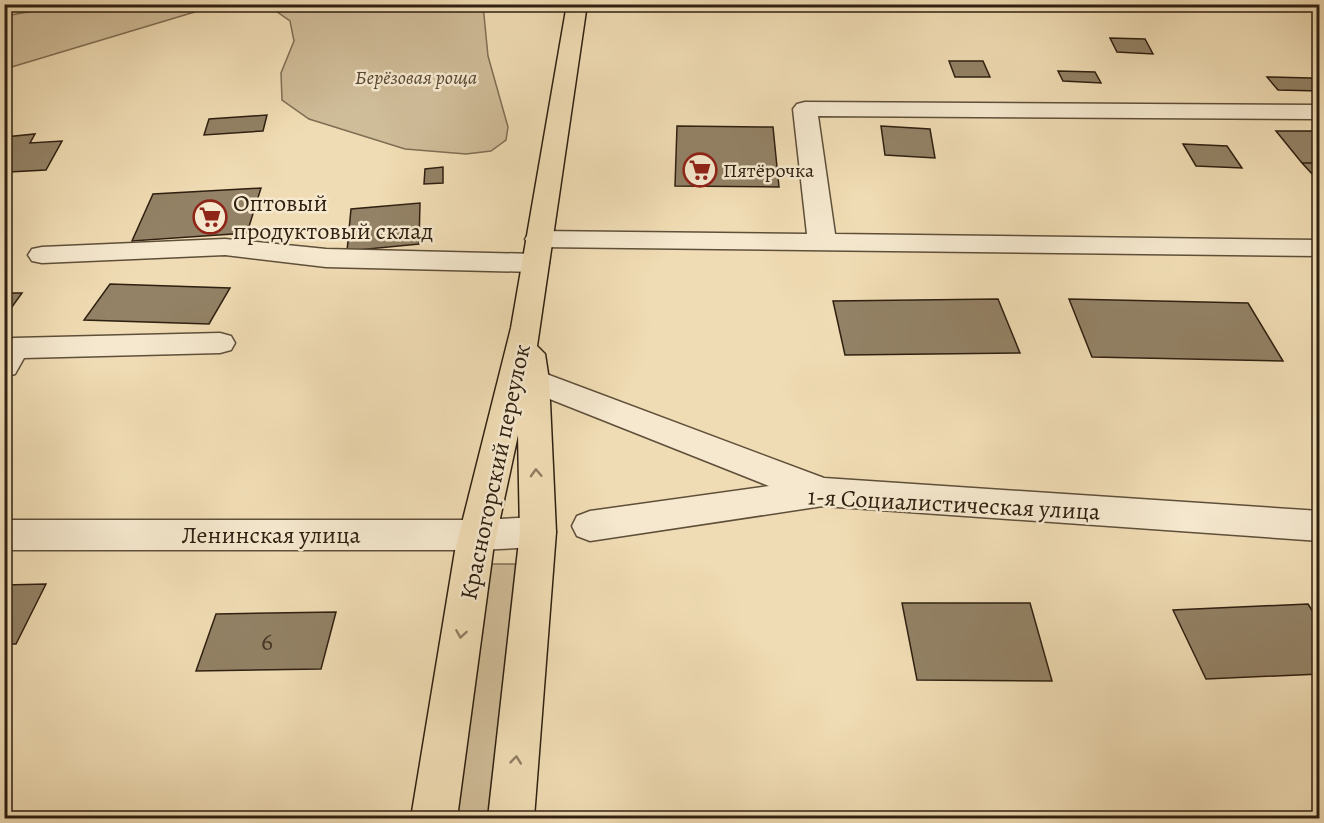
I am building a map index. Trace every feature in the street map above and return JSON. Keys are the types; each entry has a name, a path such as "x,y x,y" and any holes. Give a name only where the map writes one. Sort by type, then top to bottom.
{"main road":[{"path":"526,328 577,4"},
{"name":"Красногорский переулок","path":"511,819 538,531 533,380 526,328"},
{"name":"Красногорский переулок","path":"434,819 478,535 526,328"}],"street":[{"path":"822,242 806,109 1320,112"},
{"path":"42,255 225,247 326,258 822,242 1320,248"},
{"path":"8,354 220,343"},
{"path":"533,380 823,492"},
{"name":"1-я Социалистическая улица","path":"590,526 823,492 1320,526"},
{"name":"Ленинская улица","path":"4,535 478,535 538,531"}],"green space":[{"path":"67,5 218,5 5,69 5,16"},
{"name":"Берёзовая роща","path":"258,5 483,5 488,56 508,127 506,140 491,151 466,154 405,149 309,119 282,100 281,73 294,41 290,21 270,7"},
{"path":"489,564 518,564 490,818 455,818"}],"building":[{"path":"1110,38 1145,39 1153,54 1117,52"},
{"path":"949,61 983,61 990,77 955,77"},
{"path":"1058,71 1095,72 1101,83 1063,81"},
{"path":"1267,77 1311,78 1320,91 1278,90"},
{"path":"267,115 263,131 204,135 209,119"},
{"path":"677,126 773,127 779,187 675,186"},
{"path":"881,126 930,129 935,158 885,155"},
{"path":"1276,131 1320,131 1320,163 1302,163"},
{"path":"35,134 30,143 62,141 46,170 9,172 4,180 5,137"},
{"path":"1183,144 1227,146 1242,168 1196,166"},
{"path":"1302,163 1320,163 1320,176 1314,176"},
{"path":"443,167 443,183 424,184 425,169"},
{"path":"261,188 247,233 132,241 153,194"},
{"path":"420,203 419,244 347,251 351,209"},
{"path":"110,284 230,288 209,324 84,320"},
{"path":"4,293 22,293 4,318"},
{"path":"998,299 1020,353 845,355 833,301"},
{"path":"1069,299 1248,303 1283,361 1092,357"},
{"path":"46,584 16,644 4,644 4,585"},
{"path":"902,603 1030,603 1052,681 917,680"},
{"path":"1308,604 1320,623 1320,674 1206,679 1173,610"},
{"path":"336,612 321,669 196,671 216,614"}],"place":[{"name":"Пятёрочка","path":"700,170"},
{"name":"Оптовый продуктовый склад","path":"210,217"}]}
